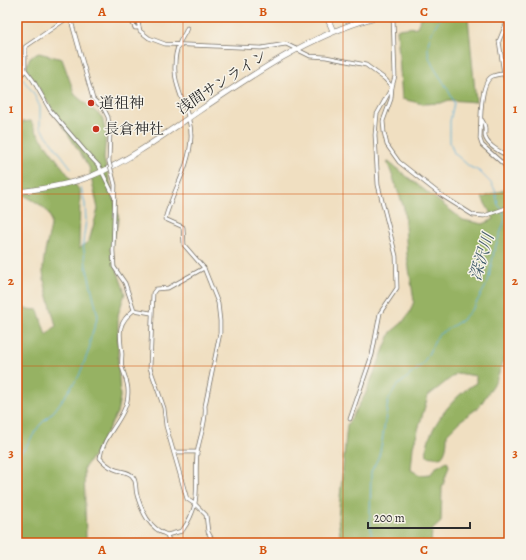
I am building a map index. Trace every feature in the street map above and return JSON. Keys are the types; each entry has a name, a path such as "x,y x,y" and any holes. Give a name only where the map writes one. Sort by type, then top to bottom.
{"main road":[{"path":"327,17 333,32"},
{"name":"浅間サンライン","path":"17,192 37,190 103,171 159,138 296,49 333,32 375,17"}],"street":[{"path":"17,79 25,71 25,47 69,17 93,99 104,109 108,117 110,133 109,162 115,185 112,251 114,266 125,283 134,310"},
{"path":"130,17 135,28 138,28 144,34 157,41 179,44 261,48 282,44 310,56 326,57 366,65 385,79 392,87"},
{"path":"137,17 138,28"},
{"path":"392,17 395,76 391,99 384,121 384,132 387,146 399,162 441,195 474,215 484,216 509,207"},
{"path":"509,17 499,41 504,74 509,91"},
{"path":"134,310 123,321 119,332 122,366 128,391 127,402 123,413 109,433 100,458 106,465 116,470 130,473 133,476 136,484 136,493 148,522 167,535 182,531 189,522 196,505 197,452 207,418 205,406 220,333 218,303 204,268 184,245 183,227 165,219 189,159 191,136 188,118 175,76 175,66 179,44 184,37 187,28"},
{"path":"17,59 33,80 50,110 103,171 114,198"},
{"path":"509,73 493,76 486,81 483,91 480,139 482,145 509,170"},
{"path":"350,419 372,355 380,313 397,288 396,256 376,172 375,135 377,114 392,87"},
{"path":"482,120 486,128 486,139 490,144 509,157"},
{"path":"204,268 168,288 156,289 153,293 150,368 164,408 166,426 175,452 187,499 196,505 206,515 208,532 214,543"},
{"path":"134,310 151,313"},
{"path":"175,452 197,452"},
{"path":"167,535 170,543"}],"green space":[{"path":"421,17 468,17 476,102 449,100 441,103 423,104 402,99 397,29 417,27"},
{"path":"39,53 62,59 75,95 102,117 106,134 104,159 119,219 110,249 125,293 118,315 120,397 117,413 94,455 84,468 86,539 84,543 17,543 17,308 38,310 46,335 56,326 43,274 51,223 49,215 44,208 17,192 17,145 22,122 31,121 35,130 80,191 79,249 89,241 98,209 89,167 26,68 30,57"},
{"path":"387,161 463,220 483,224 494,219 482,198 509,188 509,344 496,381 479,407 460,421 447,434 447,444 440,458 427,456 427,446 430,436 442,414 459,395 476,383 476,376 457,373 428,396 413,447 411,470 420,475 431,474 435,468 447,461 449,466 442,488 441,522 432,530 431,543 341,543 338,518 347,425 365,395 391,332 402,323 410,312 414,301 407,255 404,208"}],"waterway":[{"name":"深沢川","path":"372,543 370,518 371,472 379,456 388,401 396,387 423,364 438,335 462,320 474,307 488,282 494,251 505,220 503,210 498,205 495,190 491,183 479,171 470,167 454,153 450,142 450,121 454,103 431,62 428,53 428,43 432,31 441,17"},
{"path":"21,77 33,92 40,107 40,127 72,169"},
{"path":"17,456 25,448 39,426 55,410 79,376 90,347 90,340 98,316 86,265 83,243 86,220 85,204 81,187"}],"place":[{"name":"道祖神","path":"91,103"},
{"name":"長倉神社","path":"96,129"}]}
